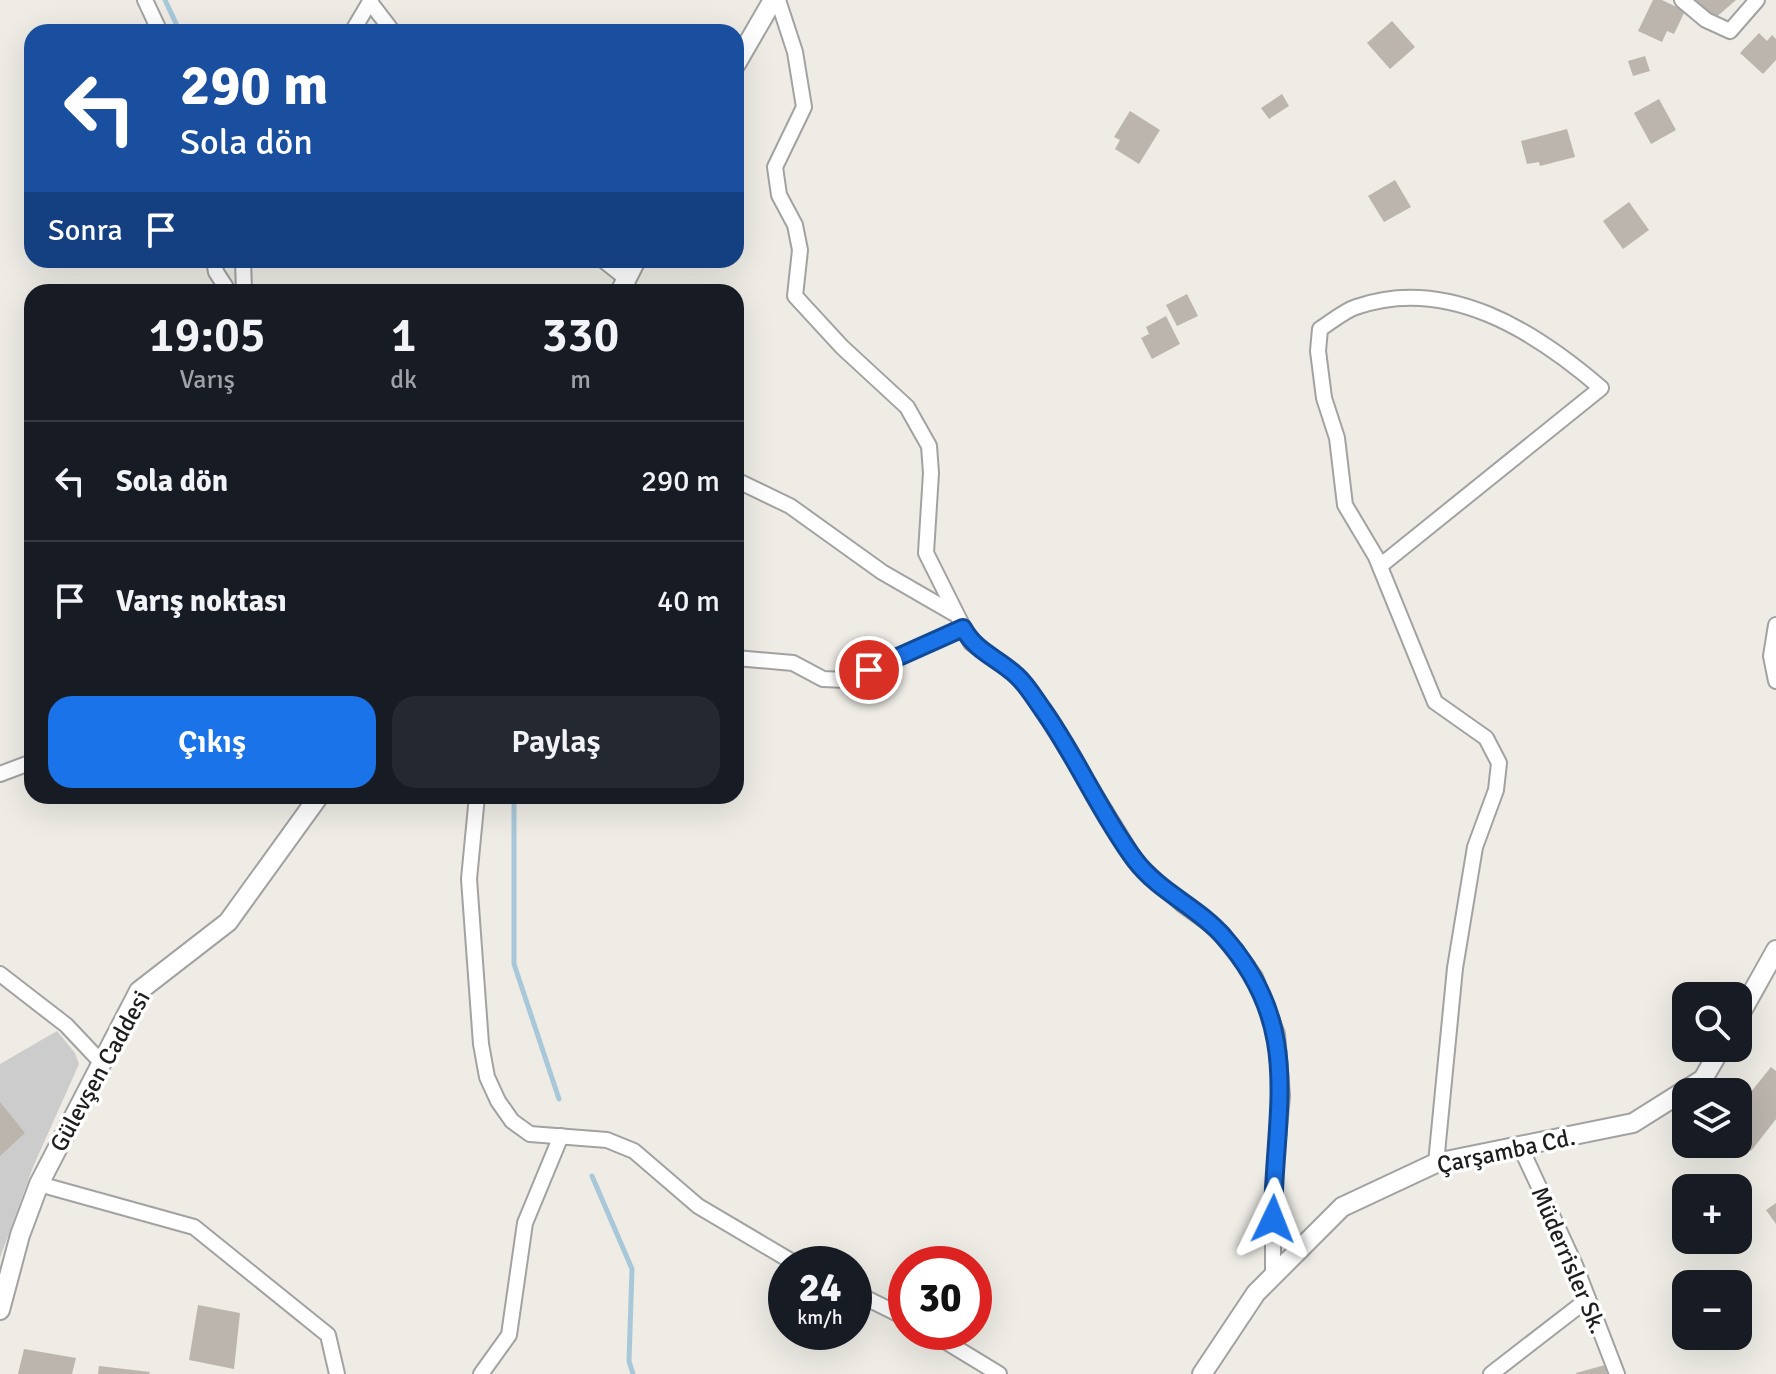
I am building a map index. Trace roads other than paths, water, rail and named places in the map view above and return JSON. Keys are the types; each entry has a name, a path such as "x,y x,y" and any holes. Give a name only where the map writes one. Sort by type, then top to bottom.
{"street":[{"path":"145,0 156,24"},
{"path":"744,51 776,0"},
{"path":"776,0 795,52 804,107 775,167 779,195 795,225 800,250 795,296 842,347 907,407 929,446 931,473 926,553 971,643 1018,676 1044,711 1137,863 1183,905 1222,933 1255,977 1277,1034 1282,1096 1273,1191 1273,1276"},
{"path":"1682,0 1706,20 1730,31 1757,0"},
{"path":"357,24 370,1 387,24"},
{"path":"609,268 622,284"},
{"path":"1380,566 1601,388 1560,354 1483,309 1446,299 1417,296 1356,307 1320,329 1318,351 1324,398 1337,438 1345,505 1380,566 1435,702 1486,738 1499,763 1496,790 1475,847 1455,968 1436,1163"},
{"path":"744,484 790,506 882,572 955,614"},
{"path":"1776,625 1771,656 1776,681"},
{"path":"744,659 793,663 823,679 845,680 963,628"},
{"path":"0,774 24,765"},
{"name":"Gülevşen Caddesi","path":"1,1299 39,1184 100,1061 139,991 228,922 313,804"},
{"path":"476,804 469,879 487,1077 498,1101 512,1121 530,1134 607,1140 634,1151 698,1206 768,1247"},
{"path":"1752,993 1776,950"},
{"path":"0,974 66,1025 100,1061"},
{"name":"Çarşamba Cd.","path":"1202,1374 1256,1293 1342,1207 1436,1163 1633,1123 1703,1079 1713,1062"},
{"path":"481,1374 509,1335 525,1223 561,1136"},
{"name":"Müderrisler Sk.","path":"1520,1146 1588,1299 1617,1374"},
{"path":"39,1184 194,1227 328,1335 337,1374"},
{"path":"1491,1374 1588,1299"},
{"path":"960,1350 999,1374"}],"waterway":[{"path":"165,0 176,24"},
{"path":"514,804 514,964 559,1099"},
{"path":"592,1176 632,1269 629,1361 633,1374"}]}
